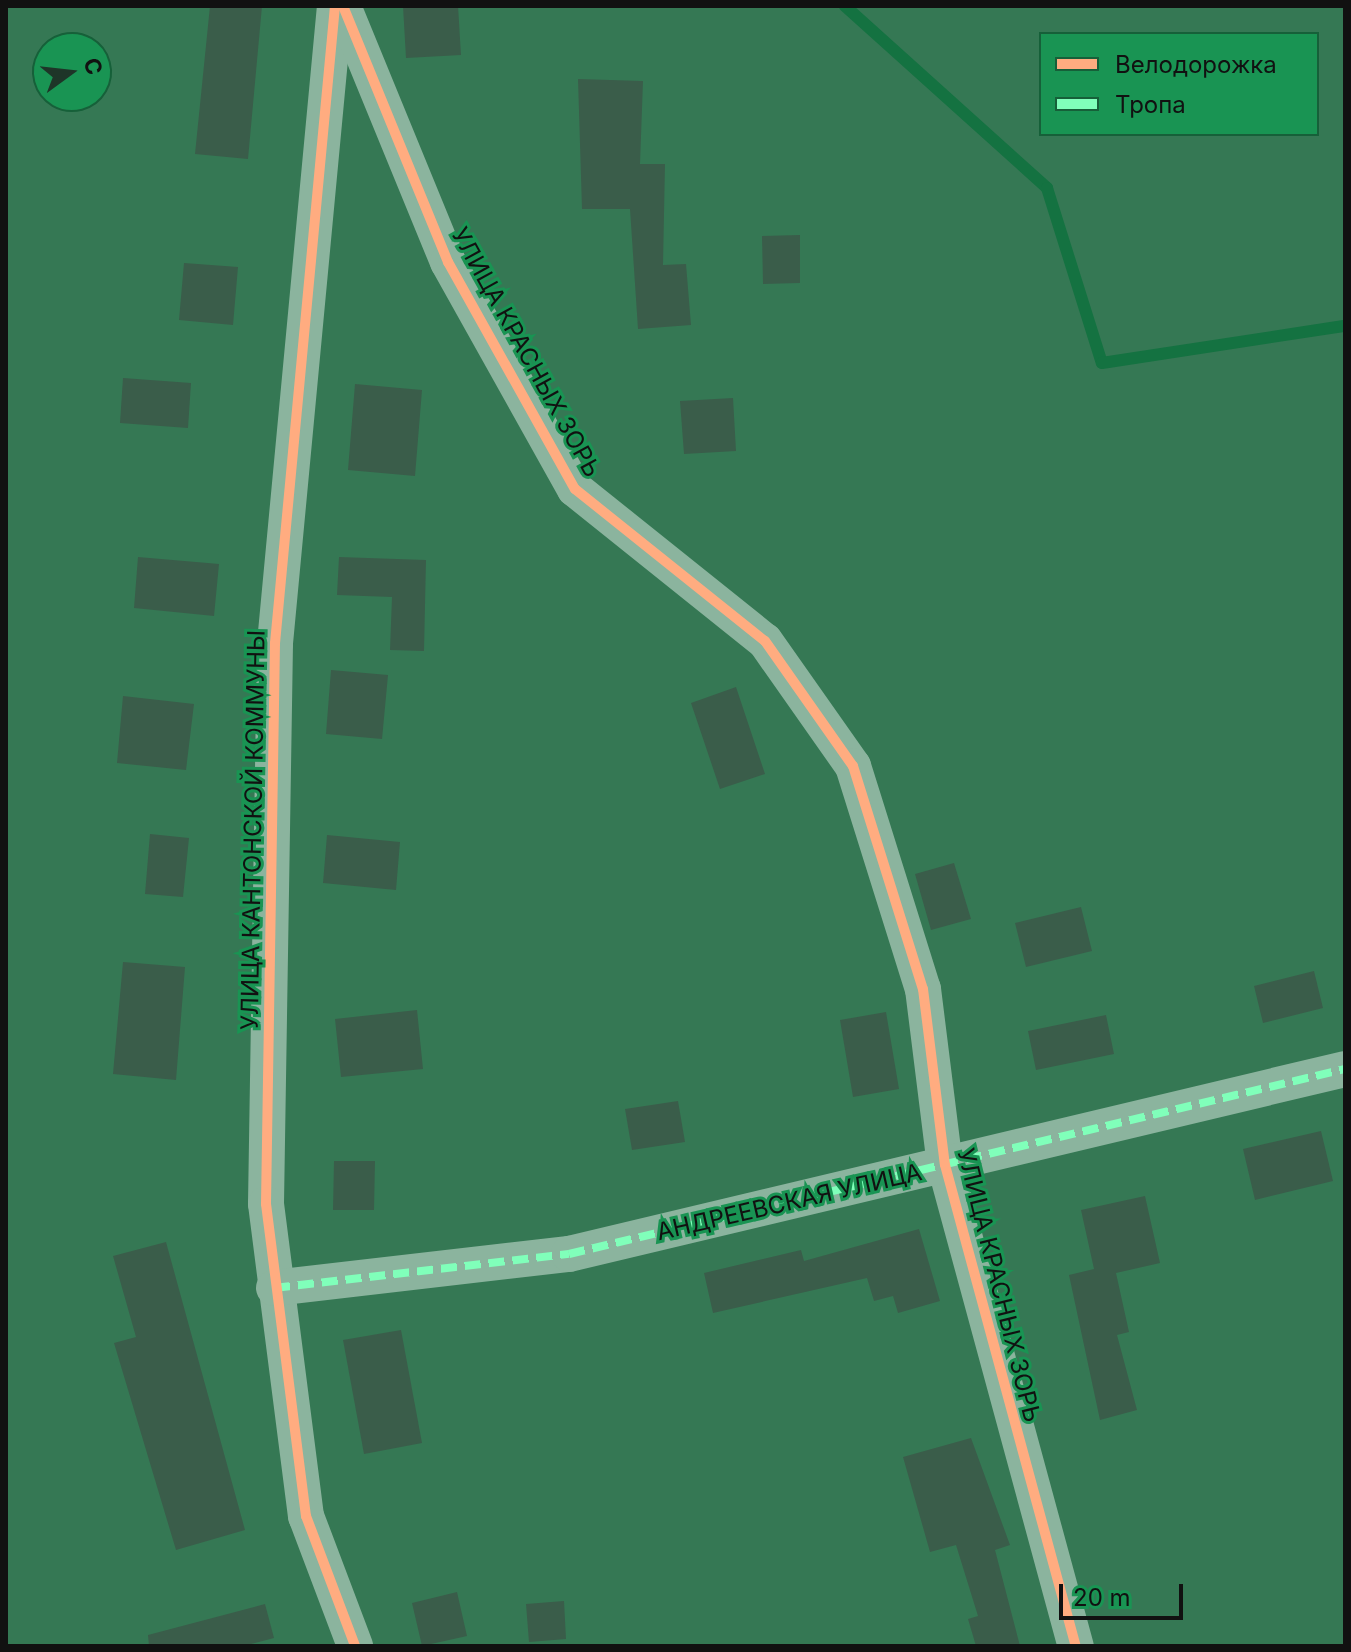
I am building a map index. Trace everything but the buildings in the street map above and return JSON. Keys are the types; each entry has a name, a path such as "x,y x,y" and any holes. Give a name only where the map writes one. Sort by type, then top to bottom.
{"street":[{"name":"УЛИЦА КАНТОНСКОЙ КОММУНЫ","path":"335,6 275,643 266,1204 274,1288 306,1516 355,1646"},
{"name":"УЛИЦА КРАСНЫХ ЗОРЬ","path":"343,6 448,262 575,489 765,641 853,766 923,989 945,1165 1076,1646"},
{"name":"АНДРЕЕВСКАЯ УЛИЦА","path":"274,1288 569,1254 1345,1069"}],"waterway":[{"path":"845,6 1047,188 1102,363 1345,326"}],"marked path":[{"path":"274,1288 569,1254 1345,1069"}],"cycle path":[{"path":"335,6 275,643 266,1204 306,1516 355,1646"},
{"path":"343,6 448,262 575,489 765,641 853,766 923,989 945,1165 1076,1646"}]}
